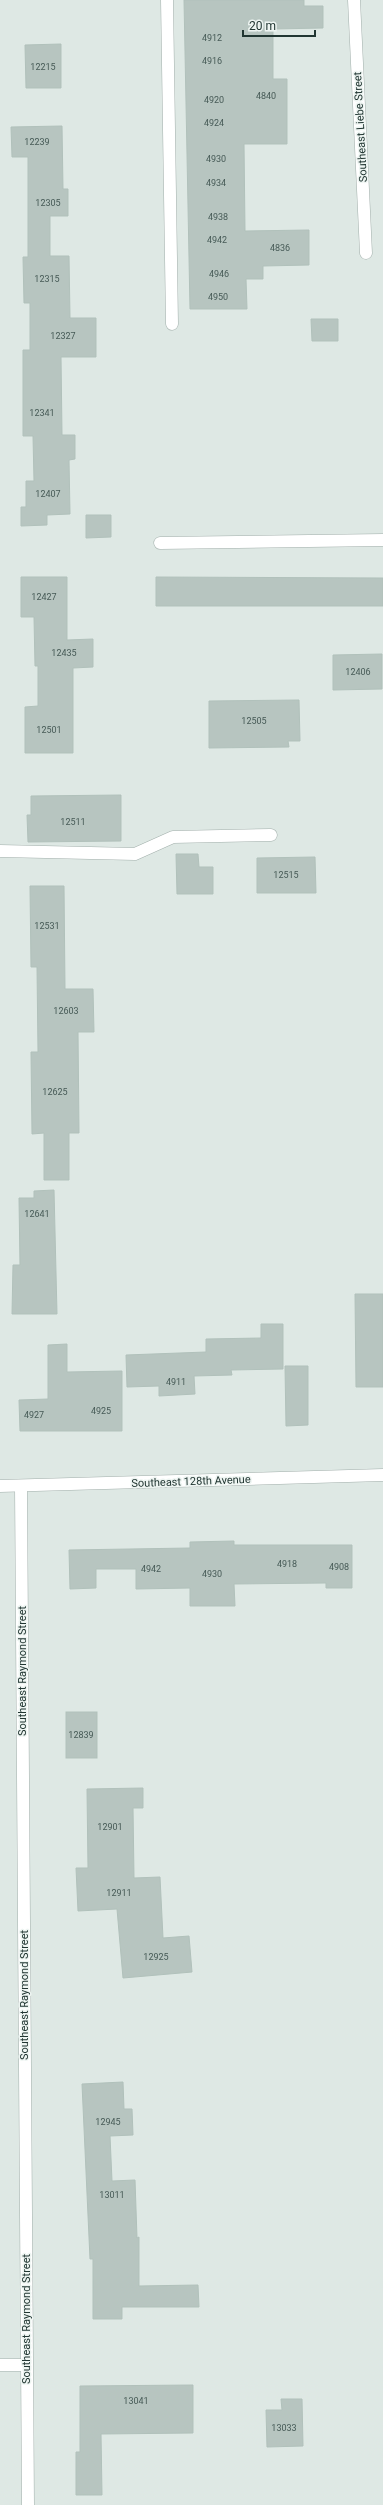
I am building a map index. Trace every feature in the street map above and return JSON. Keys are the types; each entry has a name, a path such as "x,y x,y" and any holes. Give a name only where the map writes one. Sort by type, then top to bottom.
{"street":[{"path":"167,0 172,324"},
{"name":"Southeast Liebe Street","path":"354,0 366,253"},
{"path":"160,543 383,540"},
{"path":"0,851 135,854 173,837 271,836"},
{"name":"Southeast 128th Avenue","path":"0,1486 383,1475"},
{"name":"Southeast Raymond Street","path":"21,1486 28,2505"},
{"path":"0,2365 26,2365"}],"building":[{"path":"184,0 304,0 304,6 323,6 323,28 273,29 273,79 287,79 287,144 244,144 245,231 309,230 309,265 263,266 263,279 246,279 247,309 190,309"},
{"path":"61,44 61,88 26,88 25,45"},
{"path":"62,126 63,189 68,189 68,216 50,216 50,256 69,256 70,318 96,318 96,357 61,357 62,435 75,435 75,459 69,460 70,514 47,515 47,525 21,526 21,507 26,507 26,481 34,481 33,436 23,436 23,350 30,350 30,303 24,303 23,257 28,257 28,157 12,157 11,127"},
{"path":"311,319 338,319 338,341 312,341"},
{"path":"86,515 111,515 111,537 86,538"},
{"path":"21,577 67,577 67,640 93,639 93,667 73,668 73,753 25,753 25,707 38,706 38,666 35,666 34,617 21,617"},
{"path":"156,577 383,578 383,606 156,606"},
{"path":"382,654 382,689 333,690 333,655"},
{"path":"299,700 300,741 288,741 289,747 209,748 209,701"},
{"path":"121,795 121,841 28,842 27,815 31,815 31,796"},
{"path":"176,854 198,854 199,867 213,867 213,894 177,894"},
{"path":"315,857 316,893 257,893 257,858"},
{"path":"30,886 64,886 65,989 93,989 94,1032 78,1032 79,1133 69,1133 69,1180 44,1180 44,1133 32,1134 31,1052 38,1052 37,967 31,967"},
{"path":"54,1190 57,1314 12,1314 13,1265 20,1265 19,1198 34,1198 34,1191"},
{"path":"355,1294 383,1294 383,1387 356,1387"},
{"path":"261,1324 283,1324 283,1369 231,1370 232,1375 194,1376 195,1394 159,1396 159,1386 127,1387 126,1355 206,1352 206,1339 261,1338"},
{"path":"67,1344 67,1372 122,1371 122,1431 20,1431 19,1400 48,1399 48,1345"},
{"path":"285,1366 308,1366 308,1425 286,1426"},
{"path":"234,1541 234,1545 352,1545 352,1588 326,1588 326,1583 234,1584 235,1606 190,1606 190,1588 136,1589 136,1569 96,1569 96,1588 70,1589 69,1550 190,1548 190,1542"},
{"path":"66,1712 97,1712 97,1758 66,1758"},
{"path":"143,1788 143,1808 133,1808 134,1878 160,1877 163,1938 189,1936 192,1972 123,1978 117,1909 78,1911 76,1868 88,1868 87,1789"},
{"path":"123,2082 124,2109 132,2109 133,2135 110,2136 112,2181 135,2180 137,2238 139,2237 139,2286 198,2285 199,2307 122,2307 122,2319 93,2319 93,2259 90,2259 82,2084"},
{"path":"193,2385 193,2433 101,2434 102,2495 76,2495 76,2452 80,2452 80,2386"},
{"path":"281,2399 302,2399 303,2446 267,2447 266,2410 282,2410"}]}
